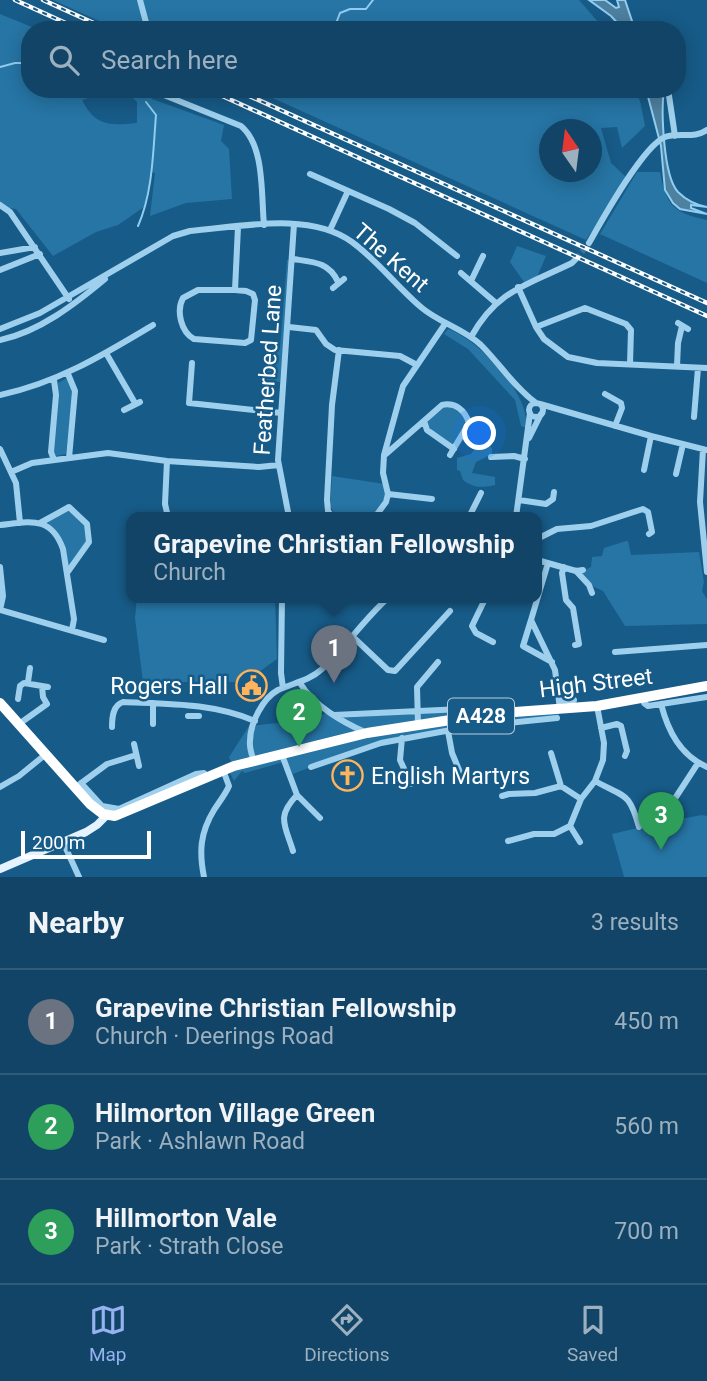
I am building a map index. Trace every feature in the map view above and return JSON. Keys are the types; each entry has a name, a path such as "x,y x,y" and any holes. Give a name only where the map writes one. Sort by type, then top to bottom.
{"highway":[{"name":"High Street","path":"367,733 483,716 516,717 707,687"},
{"path":"0,703 78,785 90,804 106,816"},
{"name":"A428","path":"106,816 121,814 222,770 367,733"}],"main road":[{"path":"0,869 97,825 106,816"}],"street":[{"path":"140,0 146,21"},
{"path":"171,98 241,126 251,135 257,153 264,225"},
{"path":"669,98 675,136"},
{"path":"589,243 631,175 657,143 665,137 698,135 707,130"},
{"path":"310,174 415,223 457,256"},
{"path":"330,230 348,191"},
{"path":"0,205 10,212 70,300"},
{"name":"The Kent","path":"70,300 173,236 190,231 294,224 330,230 354,244 422,308 480,344 522,393"},
{"name":"Featherbed Lane","path":"288,512 279,465 294,224"},
{"path":"235,289 238,227"},
{"path":"0,253 35,247"},
{"path":"0,270 40,254"},
{"path":"471,281 483,256"},
{"path":"293,259 326,266 334,273 338,283"},
{"path":"471,337 481,319 496,303 518,287 576,259"},
{"path":"461,273 496,303"},
{"path":"518,287 536,327 550,345 568,357 597,363 707,368"},
{"path":"235,289 246,291 253,295 255,300 251,340 245,343 194,339 188,335 179,313 183,298 198,290 235,289"},
{"path":"0,329 28,320 70,300"},
{"path":"0,340 31,329 70,300"},
{"path":"536,327 579,309 589,309 626,324 631,330 630,364"},
{"path":"379,512 388,494 383,473 384,455 403,386 445,324"},
{"path":"0,395 68,374 154,325"},
{"path":"677,366 678,343 683,326"},
{"path":"289,327 316,330 327,344 339,350 400,356 417,365"},
{"path":"329,512 332,405 339,350"},
{"path":"106,353 138,403 124,410"},
{"path":"188,411 194,367"},
{"path":"694,417 698,368"},
{"path":"68,374 75,391 69,458"},
{"path":"54,380 56,395 51,452 54,460"},
{"path":"522,393 538,403 561,411 705,449 700,502 707,572"},
{"path":"522,393 530,412 536,416 549,410 561,411"},
{"path":"605,394 621,403 622,408 615,426"},
{"path":"190,402 281,413"},
{"path":"517,512 527,468 525,459 531,405 538,403"},
{"path":"538,403 542,413"},
{"path":"384,455 442,405 456,405 466,414 469,423 452,452 427,430 424,421"},
{"path":"528,439 542,413"},
{"path":"414,429 427,430"},
{"path":"644,470 652,436"},
{"path":"677,474 683,444"},
{"path":"0,449 16,483 20,523"},
{"path":"11,471 32,463 108,453 167,461 259,467 279,465"},
{"path":"495,455 525,459"},
{"path":"167,461 167,512"},
{"path":"519,500 546,504 553,499 554,492"},
{"path":"472,512 481,493"},
{"path":"388,494 429,499 425,508"},
{"path":"542,537 557,529 591,526 645,505 652,533"},
{"path":"0,525 40,523 69,507 87,524 89,542 67,573"},
{"path":"40,523 59,538 74,619 72,630"},
{"path":"542,561 579,570 592,593"},
{"path":"542,583 548,563"},
{"path":"0,567 3,585 0,610 104,640"},
{"path":"564,567 562,573 566,600 573,608 579,644 575,645"},
{"path":"282,603 283,688"},
{"path":"254,762 250,740 255,721 268,698 321,670 383,603"},
{"path":"483,603 472,626 476,633 493,642"},
{"path":"536,603 523,646 552,662"},
{"path":"352,636 387,670 396,671 450,611"},
{"path":"531,620 552,662 558,709 574,700"},
{"path":"615,652 707,645"},
{"path":"418,724 417,687 438,662"},
{"path":"28,682 30,668"},
{"path":"18,699 20,686 28,682 45,687 43,697 47,704"},
{"path":"300,682 306,693 334,715 367,733"},
{"path":"642,698 648,706 707,697"},
{"path":"19,724 54,699"},
{"path":"112,727 113,714 119,703 194,705 238,714 255,721"},
{"path":"153,703 153,724"},
{"path":"661,704 674,739 698,763 707,767"},
{"path":"194,705 194,716"},
{"path":"513,841 534,834 554,834 570,826 581,799 601,769 604,753 597,706"},
{"path":"334,715 462,709 483,716"},
{"name":"High Street","path":"516,717 542,717 558,709"},
{"name":"High Street","path":"311,767 381,743 446,731 483,716"},
{"path":"446,731 456,719"},
{"path":"432,723 446,731 462,777"},
{"path":"345,738 347,724"},
{"path":"601,728 620,725 628,753"},
{"path":"378,731 381,743"},
{"path":"402,738 400,760 411,785"},
{"path":"323,743 328,761"},
{"path":"134,744 139,766"},
{"path":"0,787 19,776 46,754"},
{"path":"136,755 107,764 78,785 102,806 118,809 196,774 204,773 208,777"},
{"path":"282,755 297,795 320,818"},
{"path":"554,756 561,786 581,799"},
{"path":"674,800 698,763"},
{"path":"204,877 200,854 203,833 229,786 222,770"},
{"path":"595,781 631,801 633,819 639,827"},
{"path":"504,793 535,793 561,786"},
{"path":"293,851 283,816 297,795"},
{"path":"570,826 580,842"},
{"path":"63,842 79,877"}],"shaded area":[{"path":"53,0 579,0 597,21 99,21"},
{"path":"589,0 605,0 616,8 619,7 617,0 625,0 632,21 616,21"},
{"path":"0,14 21,23 21,98 88,98 82,100 92,115 104,122 119,124 137,123 137,102 133,98 151,98 224,125 221,141 229,149 232,199 186,203 150,216 155,173 152,172 144,207 118,225 96,232 53,256 16,209 0,203"},
{"path":"273,98 638,98 645,126 622,148 617,127 602,128 602,119 539,119 539,182 602,182 602,132 611,163 627,178 586,240"},
{"path":"648,98 664,98 664,142 673,184 684,197 707,207 691,205 691,208 707,214 680,209 673,203 665,190 661,146"},
{"path":"637,172 660,172 665,193 673,206 679,211 707,220 707,283 600,234"},
{"path":"517,246 546,256 537,277 524,282 510,262"},
{"path":"287,260 291,260 280,382 265,380 268,347 280,348"},
{"path":"448,329 474,344 500,370 520,400 526,428 521,426 515,400 468,349 444,334"},
{"path":"67,378 73,390 66,454 56,456 53,453 58,383"},
{"path":"448,405 464,415 467,421 451,445 427,427 426,421"},
{"path":"484,442 492,448 492,454 476,462 472,473 495,477 495,485 478,487 463,480 457,470 457,458 471,454 479,443"},
{"path":"332,476 384,484 385,494 375,512 334,512 330,506"},
{"path":"66,508 85,525 87,540 70,566 67,564 64,549 45,523"},
{"path":"626,541 631,555 699,552 704,582 702,591 707,599 707,624 625,626 603,591 594,587 579,573 591,567 592,557 602,556 604,548"},
{"path":"136,603 275,603 277,659 259,672 258,676 234,682 143,682 135,618"},
{"path":"456,710 457,721 559,711 559,716 369,744 293,774 287,761 245,773 242,771 234,781 230,773 235,770 229,757 249,726 306,720 327,713 343,718"},
{"path":"707,816 707,877 624,877 612,834"}],"waterway":[{"path":"337,21 340,13 350,9 366,9 373,0"},
{"path":"0,67 21,63"},
{"path":"138,226 149,185 156,115 146,102"}],"tunnel":[{"path":"576,259 589,243"}],"railway":[{"path":"15,0 61,21"},
{"path":"43,0 89,21"},
{"path":"227,98 707,316"},
{"path":"254,98 707,303"}],"place":[{"name":"Grapevine Christian Fellowship","path":"334,683"},
{"name":"Rogers Hall","path":"251,686"},
{"name":"Hilmorton Village Green","path":"299,747"},
{"name":"English Martyrs","path":"348,776"},
{"name":"Hillmorton Vale","path":"661,850"}]}
